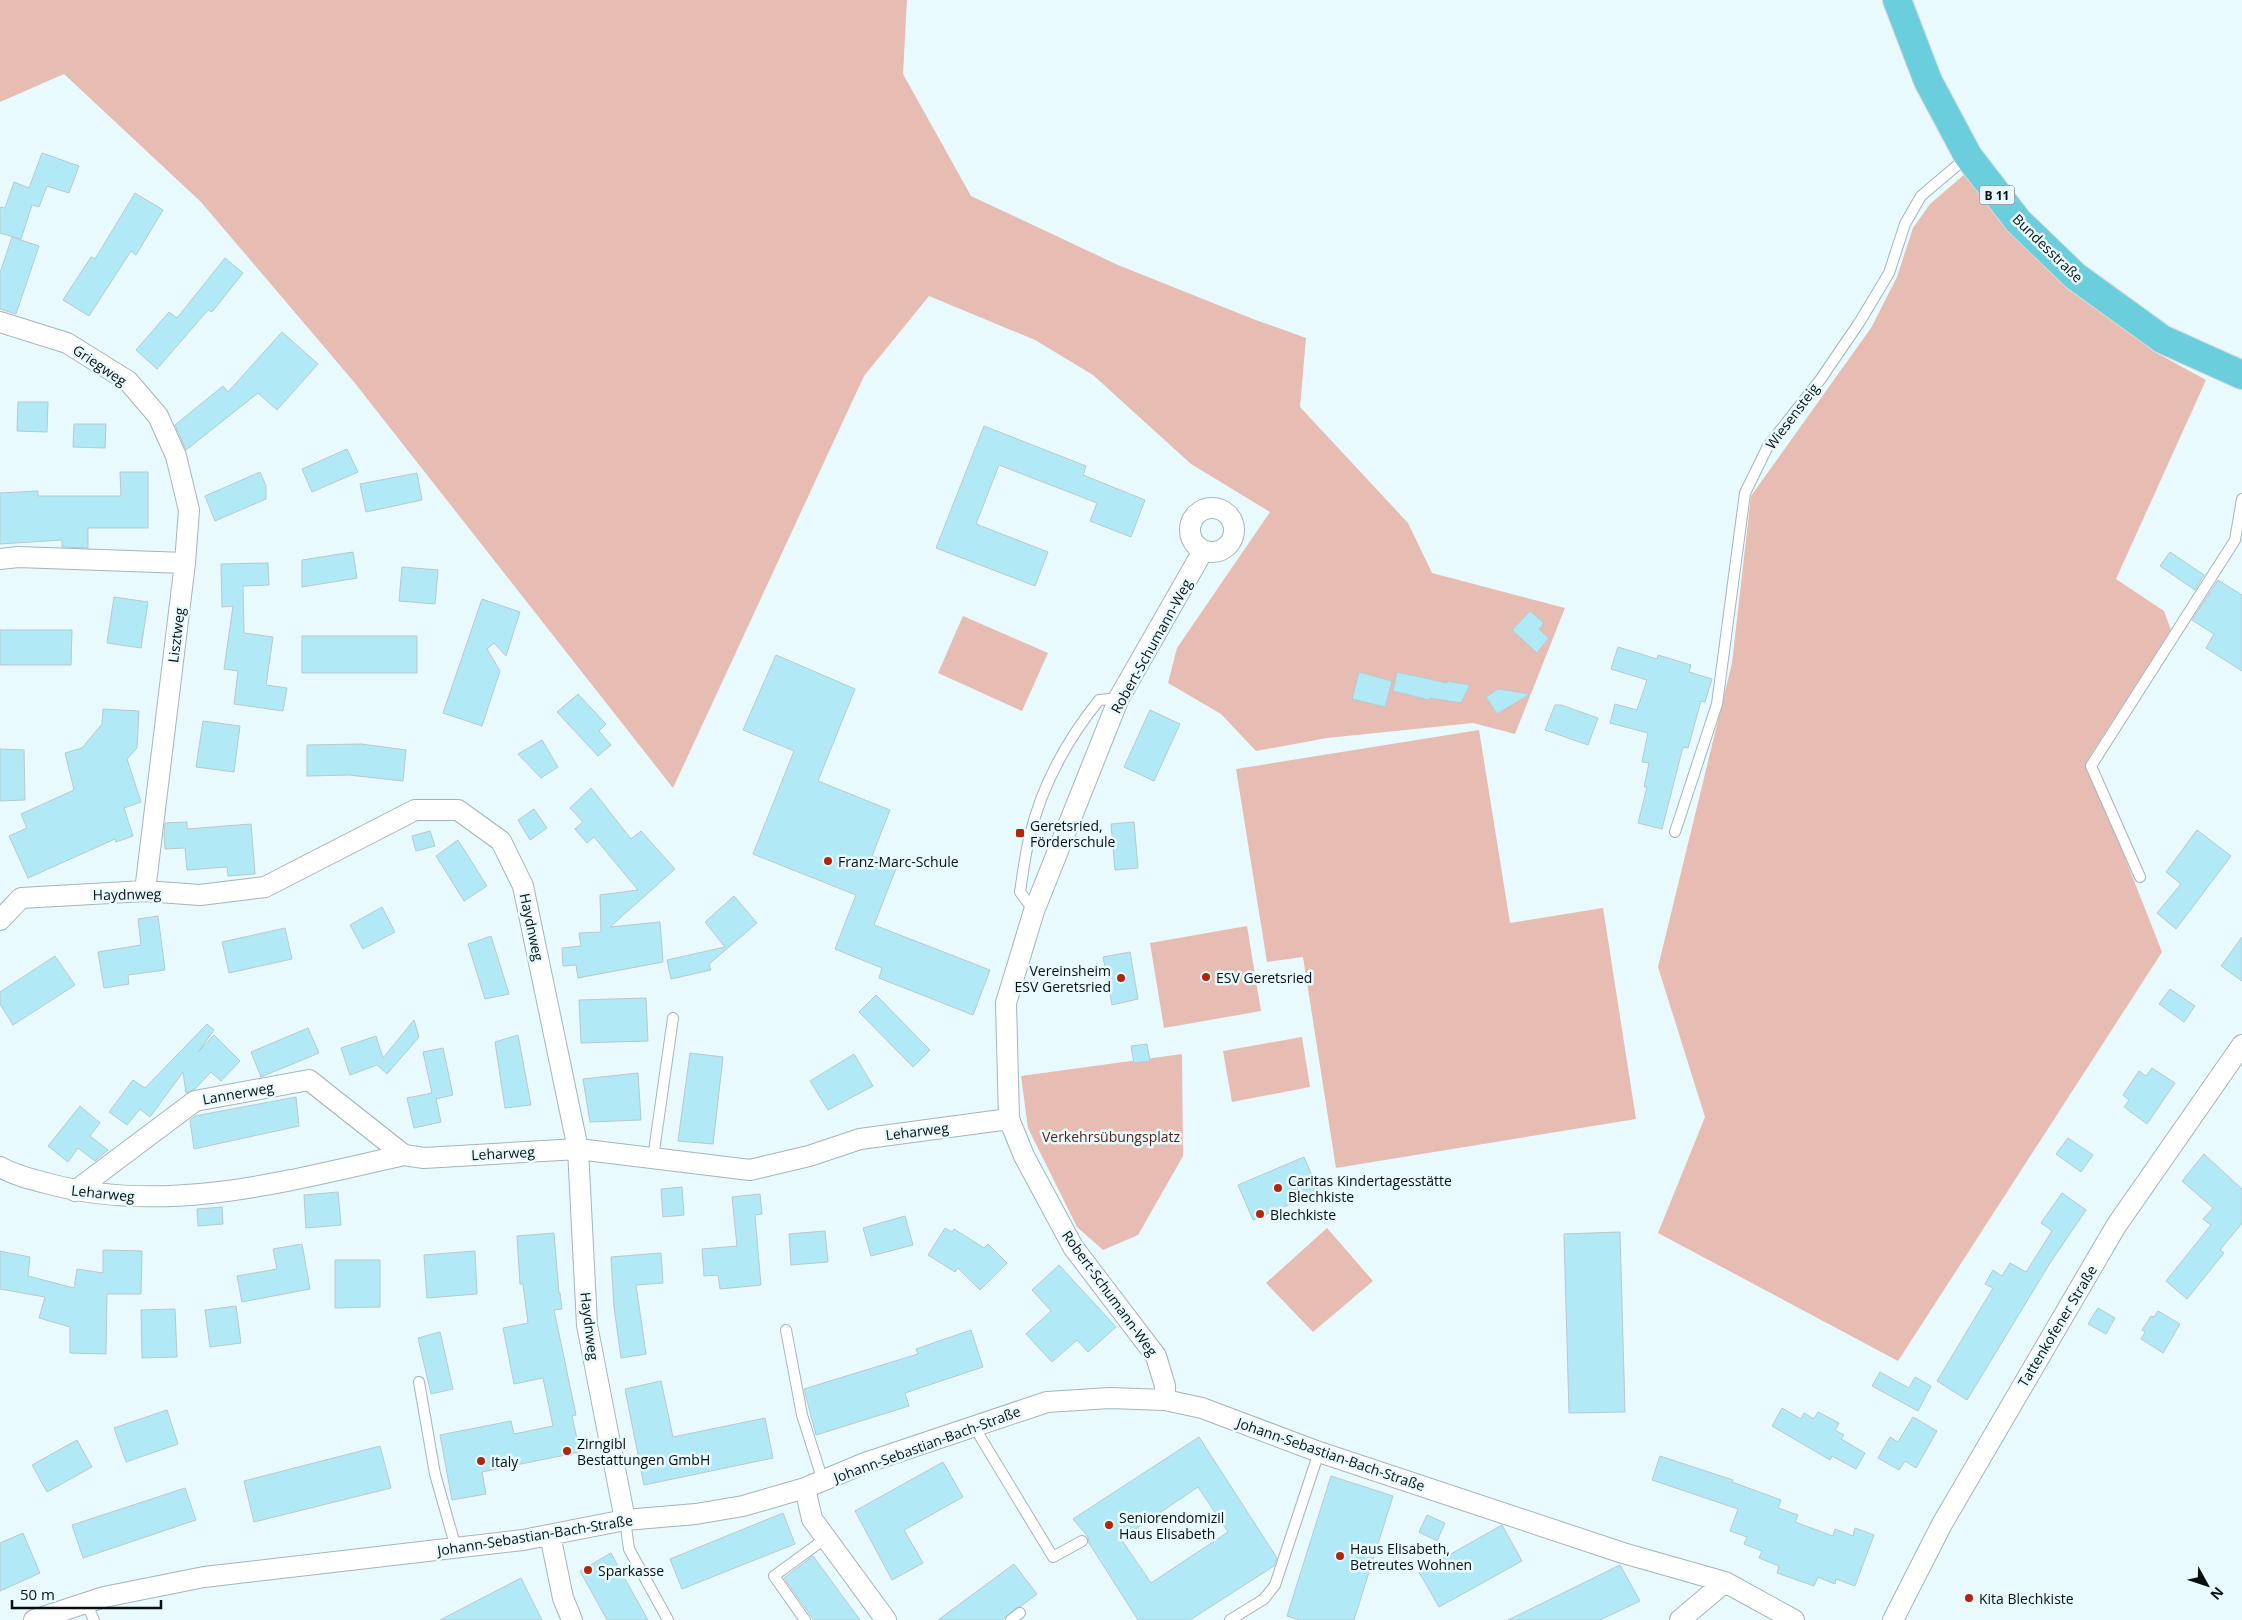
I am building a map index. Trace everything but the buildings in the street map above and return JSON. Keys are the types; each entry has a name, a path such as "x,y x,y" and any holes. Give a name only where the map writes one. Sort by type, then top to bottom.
{"main road":[{"name":"Bundesstraße","path":"1897,0 1928,81 1968,156 2018,221 2075,276 2162,339 2242,375"}],"street":[{"name":"Griegweg","path":"0,322 67,343 128,382 158,416 176,456 189,510 185,563"},
{"name":"Robert-Schumann-Weg","path":"1165,1400 1165,1386 1156,1356 1073,1247 1024,1156 1009,1119 1006,1003 1034,911 1119,698 1203,551"},
{"path":"0,559 18,557 185,563"},
{"name":"Lisztweg","path":"145,891 185,563"},
{"name":"Haydnweg","path":"0,920 21,898 145,891 200,895 265,887 415,810 458,810 500,841 523,886 578,1149 587,1325 625,1520"},
{"name":"Tattenkofener Straße","path":"1893,1620 1952,1507 2116,1226 2242,1045"},
{"name":"Lannerweg","path":"75,1191 195,1101 308,1080 404,1155"},
{"name":"Leharweg","path":"0,1167 10,1173 75,1191 141,1197 252,1188 404,1155 424,1158 578,1149 750,1170 809,1156 860,1139 1009,1119"},
{"name":"Johann-Sebastian-Bach-Straße","path":"34,1620 90,1611 104,1597 204,1577 456,1548 550,1535 625,1520 696,1514 743,1506 814,1484 865,1463 973,1425 1047,1402 1110,1398 1165,1400 1202,1408 1319,1452 1623,1553 1725,1582 1794,1620"},
{"path":"814,1484 812,1519 886,1620"},
{"path":"550,1535 564,1598 572,1620"},
{"path":"1680,1620 1725,1582"}],"lane":[{"name":"Wiesensteig","path":"1675,832 1717,704 1745,493 1768,446 1820,380 1864,315 1889,273 1905,224 1921,196 1949,175 1968,156"},
{"path":"2140,877 2091,766 2235,540 2242,499"},
{"path":"1034,911 1020,892 1030,835 1055,765 1076,728 1099,700 1119,698"},
{"path":"653,1158 673,1018"},
{"path":"786,1330 814,1484"},
{"path":"419,1382 435,1474 456,1548"},
{"path":"973,1425 1053,1557 1082,1541"},
{"path":"1230,1620 1264,1599 1275,1585 1319,1452"},
{"path":"625,1520 629,1549 668,1620"},
{"path":"805,1620 774,1576 826,1538"},
{"path":"1011,1620 1020,1613"}],"green space":[{"path":"0,0 907,0 903,74 971,196 1118,265 1306,338 1300,407 1408,523 1432,573 1565,608 1515,734 1473,723 1327,738 1256,751 1221,714 1168,683 1177,648 1270,512 1191,464 1093,375 1035,340 929,296 864,376 673,788 354,382 201,202 64,74 0,102"},
{"path":"1966,173 2067,283 2153,351 2206,380 2116,579 2164,611 2171,630 2087,761 2162,952 1898,1361 1658,1233 1705,1117 1658,967 1732,663 1751,496 1871,328 1897,277 1913,228 1930,204"},
{"path":"963,616 1048,653 1022,711 938,673"},
{"path":"1479,730 1510,923 1603,908 1636,1119 1336,1168 1303,957 1267,962 1236,769"},
{"name":"ESV Geretsried","path":"1247,926 1261,1011 1164,1028 1150,943"},
{"path":"1302,1037 1310,1087 1232,1102 1223,1051"},
{"name":"Verkehrsübungsplatz","path":"1182,1054 1183,1156 1138,1235 1103,1250 1077,1227 1028,1128 1021,1076"},
{"path":"1327,1228 1373,1281 1313,1332 1266,1283"}],"place":[{"name":"Geretsried, Förderschule","path":"1020,833"},
{"name":"Franz-Marc-Schule","path":"828,861"},
{"name":"ESV Geretsried","path":"1206,977"},
{"name":"Vereinsheim ESV Geretsried","path":"1121,978"},
{"name":"Caritas Kindertagesstätte Blechkiste","path":"1278,1188"},
{"name":"Blechkiste","path":"1260,1214"},
{"name":"Zirngibl Bestattungen GmbH","path":"567,1451"},
{"name":"Italy","path":"481,1461"},
{"name":"Seniorendomizil Haus Elisabeth","path":"1109,1525"},
{"name":"Haus Elisabeth, Betreutes Wohnen","path":"1340,1556"},
{"name":"Sparkasse","path":"588,1570"},
{"name":"Kita Blechkiste","path":"1969,1598"}]}
